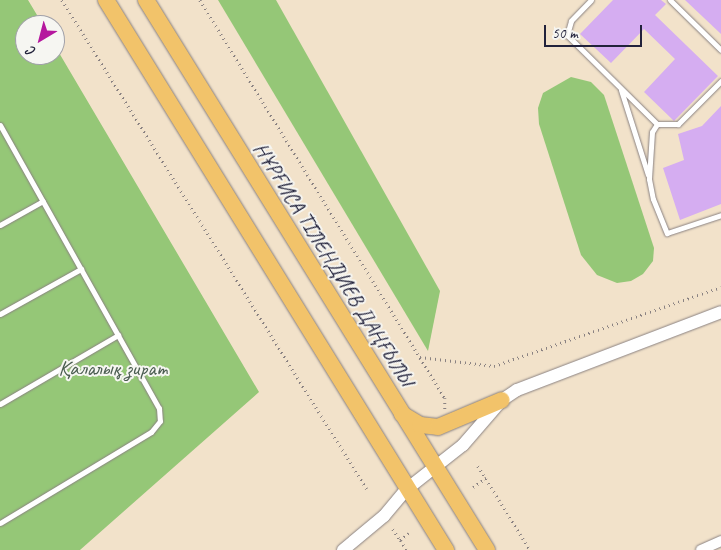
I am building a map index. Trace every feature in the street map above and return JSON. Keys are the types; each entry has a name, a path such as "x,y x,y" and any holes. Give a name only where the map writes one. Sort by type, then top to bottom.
{"main road":[{"path":"106,0 446,550"},
{"name":"НҰРҒИСА ТІЛЕНДИЕВ ДАҢҒЫЛЫ","path":"146,0 487,550"},
{"path":"402,414 420,424 438,427 502,400"}],"street":[{"path":"343,550 384,516 408,489 463,445 502,400 532,382 721,312"},
{"path":"701,550 721,541"}],"lane":[{"path":"591,0 571,21 567,34 657,124 678,124 721,81"},
{"path":"670,0 721,50"},
{"path":"620,87 649,179 653,199 668,233 721,215"},
{"path":"649,179 651,142 657,124"},
{"path":"0,126 158,408 160,421 151,432 0,523"},
{"path":"0,225 43,201"},
{"path":"0,314 81,268"},
{"path":"0,404 118,335"}],"path":[{"path":"62,0 367,489"},
{"path":"200,0 445,398 444,413"},
{"path":"420,357 494,366 721,287"},
{"path":"478,466 530,550"},
{"path":"474,486 486,478"},
{"path":"393,529 406,550"},
{"path":"400,540 409,533"}],"green space":[{"name":"Қалалық зират","path":"0,0 28,0 37,15 15,15 15,65 65,65 65,63 259,392 80,550 0,550"},
{"path":"218,0 276,0 440,291 428,351"},
{"path":"571,77 591,82 604,95 654,248 653,261 643,274 631,281 617,283 597,275 581,255 539,124 538,108 543,93"}],"building":[{"path":"613,0 661,0 666,4 655,15 718,76 674,121 644,92 675,59 644,29 611,63 580,34"},
{"path":"685,0 721,0 721,34"},
{"path":"721,106 721,204 680,220 663,168 684,160 678,134 702,126"}]}
